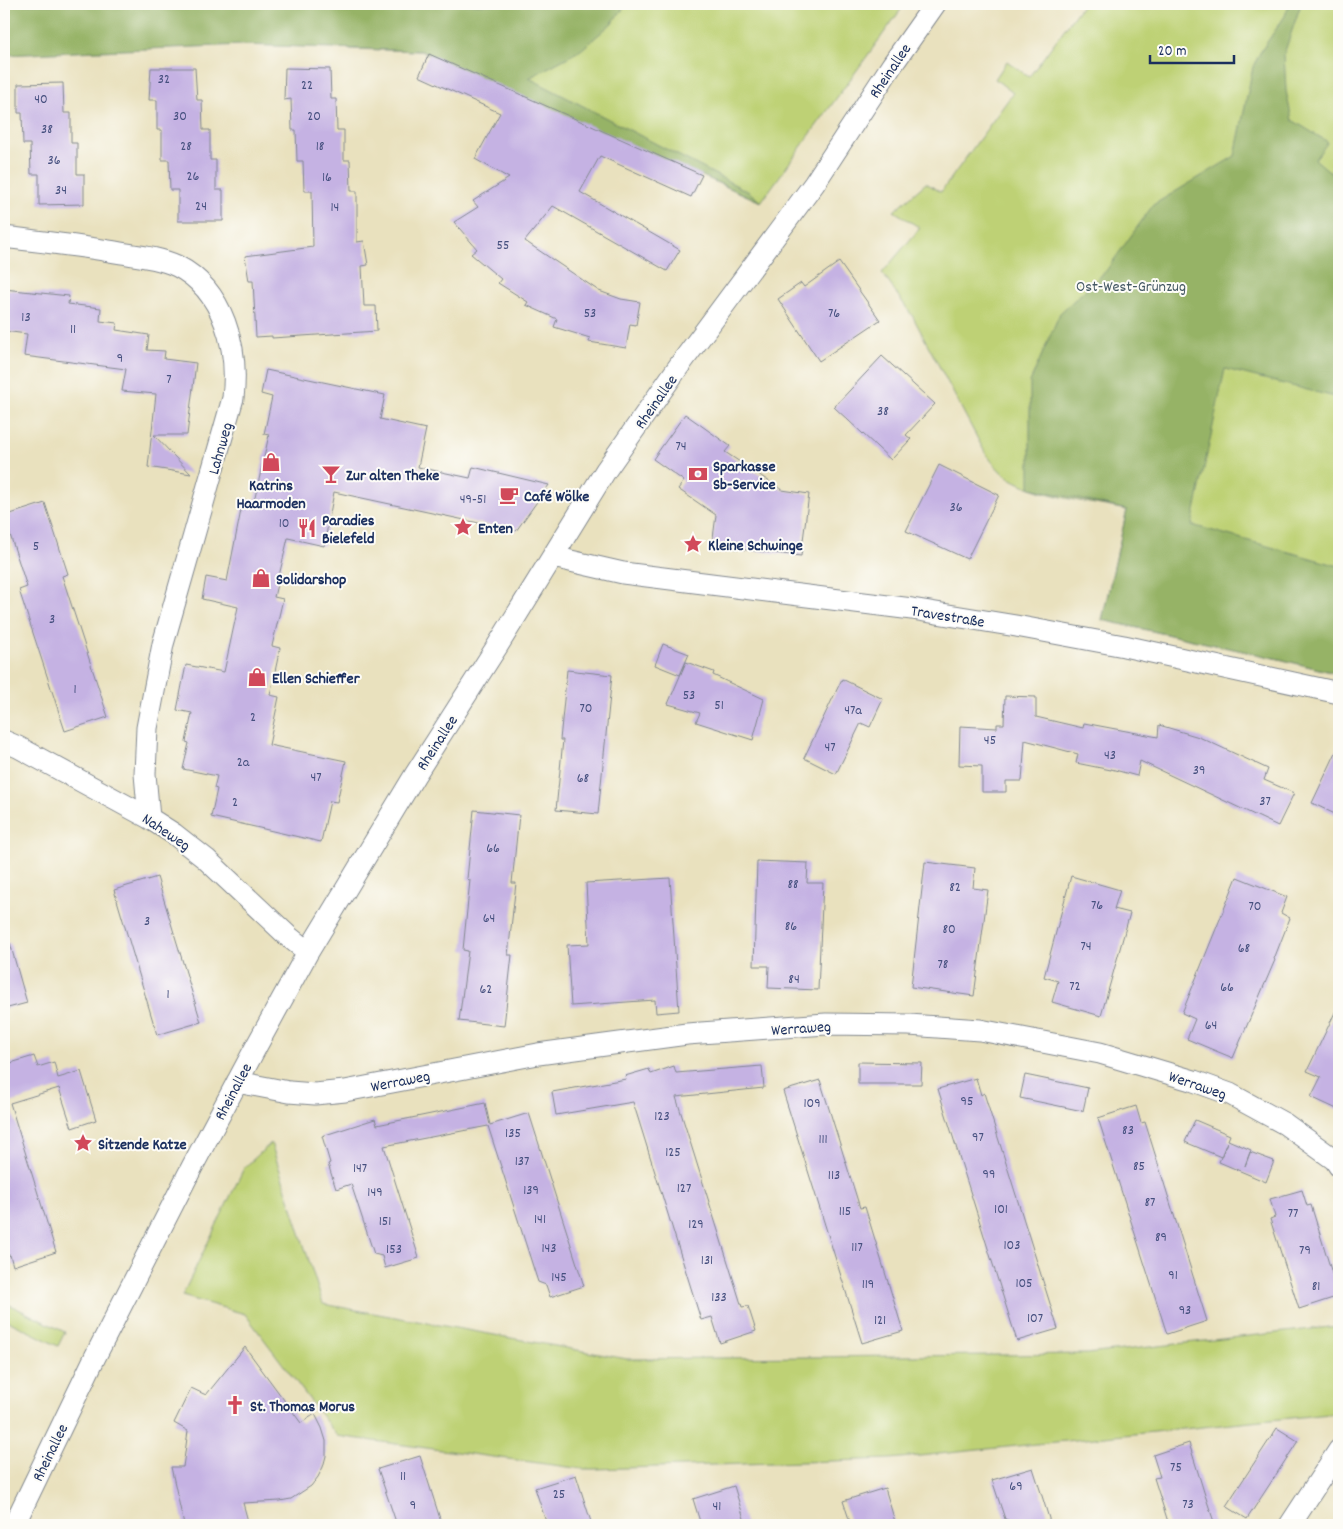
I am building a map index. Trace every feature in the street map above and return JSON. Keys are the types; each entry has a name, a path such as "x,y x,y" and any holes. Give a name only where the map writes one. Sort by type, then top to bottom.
{"street":[{"name":"Rheinallee","path":"14,1525 95,1357 237,1082 308,952 414,775 606,470 679,366 814,184 892,65 935,4"},
{"name":"Lahnweg","path":"4,237 145,257 177,266 198,281 208,293 219,310 233,346 236,380 234,398 165,634 146,728 144,774 149,818"},
{"name":"Travestraße","path":"553,557 623,573 912,609 1016,626 1124,646 1339,693"},
{"name":"Naheweg","path":"4,741 18,746 149,818 174,834 206,859 289,937 308,952"},
{"name":"Werraweg","path":"237,1082 289,1092 315,1094 346,1091 538,1054 687,1034 826,1024 909,1025 980,1030 1100,1053 1194,1081 1230,1094 1285,1124 1334,1160 1339,1166"},
{"path":"1290,1525 1339,1450"}],"green space":[{"path":"4,4 627,4 612,23 581,50 529,78 749,192 761,202 421,51 243,45 4,55"},
{"path":"362,4 905,4 761,202 421,51 349,49"},
{"name":"Ost-West-Grünzug","path":"1083,4 1339,4 1339,674 1102,620 1127,510 1046,493 1030,488 1004,474 989,458 982,447 913,317 882,273 920,228 894,211 926,183 941,192 1013,93 995,79 1007,61 1029,77"},
{"path":"1289,4 1301,4 1284,54 1286,91 1292,120 1328,142 1315,159 1336,177 1339,174 1339,398 1225,369 1192,525 1339,566 1339,674 1102,620 1127,510 1030,488 1030,382 1060,313 1106,271 1153,205 1235,156 1253,67 1261,51 1285,16"},
{"path":"271,1143 323,1304 627,1359 1087,1354 1339,1326 1339,1413 890,1459 596,1469 583,1469 337,1436 245,1314 182,1296 244,1168"},
{"path":"4,1302 65,1332 58,1346 4,1319"}],"building":[{"path":"429,54 702,175 691,197 600,156 580,192 680,250 667,271 553,206 525,241 599,291 621,299 640,302 636,325 630,324 626,348 589,342 590,338 554,327 557,319 526,305 528,302 498,283 501,279 471,254 477,249 454,222 478,207 473,201 509,178 475,159 500,113 419,76"},
{"path":"151,68 195,68 197,100 202,100 203,130 210,130 210,160 216,160 216,190 223,190 223,221 178,221 178,190 170,190 169,160 162,160 162,130 157,130 157,100 149,100"},
{"path":"285,68 330,69 331,99 336,99 337,130 344,130 344,160 350,160 351,191 357,191 357,242 364,241 368,265 362,266 364,306 376,306 377,331 272,338 272,336 256,337 253,281 249,281 245,256 313,247 312,191 304,191 303,161 297,161 296,130 292,130 291,99 284,100"},
{"path":"63,83 64,113 71,113 71,143 77,143 77,174 84,174 84,204 39,205 39,174 31,174 30,144 23,144 22,113 18,113 18,84"},
{"path":"839,262 880,320 819,361 778,299 801,283 804,287"},
{"path":"4,289 69,296 68,304 101,308 100,321 117,323 116,330 149,335 147,350 165,351 164,359 196,363 187,435 154,435 191,474 148,467 156,394 122,391 126,369 24,356 27,334 4,331"},
{"path":"882,356 935,404 906,435 911,439 891,460 834,407"},
{"path":"266,370 385,395 380,419 426,429 418,467 470,478 473,467 549,485 516,531 334,492 324,546 288,538 274,597 283,599 272,646 280,648 270,695 279,697 269,745 346,761 337,802 330,801 321,842 211,817 217,789 214,788 217,776 183,769 189,743 186,742 192,713 177,710 186,665 224,672 238,607 202,599 206,577 227,581 243,500 254,502 269,435 264,434 272,397 261,394"},
{"path":"685,414 730,446 725,452 782,490 809,494 801,556 712,546 716,515 678,489 684,481 653,459"},
{"path":"939,465 999,495 967,559 906,531"},
{"path":"45,503 68,574 62,576 108,717 65,731 19,590 27,587 4,516"},
{"path":"663,644 689,654 680,675 655,665"},
{"path":"686,662 714,672 713,675 764,699 753,740 696,722 700,713 668,704"},
{"path":"567,670 612,675 598,814 556,810"},
{"path":"842,679 883,699 870,727 861,723 836,774 804,758"},
{"path":"1005,696 1036,697 1036,717 1083,728 1084,723 1158,737 1159,725 1199,737 1268,769 1264,780 1294,793 1278,826 1140,761 1137,776 1076,763 1078,754 1025,740 1022,781 1006,781 1006,792 982,792 982,766 959,765 960,726 997,728 997,724 1004,724"},
{"path":"1339,746 1339,816 1312,803"},
{"path":"474,810 519,815 512,883 516,883 508,955 512,955 504,1026 459,1021 468,951 463,950 470,880 467,879"},
{"path":"757,861 808,863 807,883 823,883 818,990 768,988 769,966 754,966"},
{"path":"925,862 975,868 973,888 988,890 974,996 911,987"},
{"path":"1071,876 1120,890 1114,909 1130,913 1101,1016 1052,1002 1058,981 1044,977"},
{"path":"157,877 201,1022 157,1035 114,890"},
{"path":"1237,877 1287,897 1281,913 1290,918 1275,960 1233,1058 1187,1039 1195,1019 1182,1013"},
{"path":"670,878 679,1011 656,1013 655,1000 571,1006 567,945 589,944 586,883"},
{"path":"10,943 27,1003 4,1009 4,944"},
{"path":"1339,1004 1339,1110 1311,1097 1321,1077 1307,1071"},
{"path":"34,1056 38,1067 54,1062 58,1078 81,1071 96,1120 72,1128 59,1088 10,1103 56,1252 13,1266 10,1255 4,1257 4,1065"},
{"path":"858,1062 922,1063 921,1084 858,1084"},
{"path":"674,1066 676,1073 762,1066 764,1088 676,1097 742,1307 748,1306 756,1331 720,1343 712,1317 701,1320 633,1102 556,1115 552,1092 626,1079 625,1076 649,1069 651,1074"},
{"path":"1025,1075 1088,1088 1083,1111 1020,1098"},
{"path":"976,1078 981,1095 984,1093 1058,1329 1017,1341 938,1089"},
{"path":"820,1080 860,1208 865,1207 903,1331 862,1343 783,1091"},
{"path":"485,1103 490,1125 529,1113 584,1286 550,1297 546,1285 538,1282 488,1126 384,1146 419,1258 385,1268 382,1256 374,1254 351,1184 336,1189 322,1136 375,1119 377,1125"},
{"path":"1136,1106 1141,1123 1145,1122 1207,1321 1167,1334 1098,1118"},
{"path":"1195,1120 1230,1135 1228,1140 1251,1150 1250,1152 1274,1161 1266,1182 1219,1162 1221,1157 1185,1142"},
{"path":"1302,1190 1307,1206 1311,1205 1339,1296 1299,1309 1270,1219 1275,1217 1270,1199"},
{"name":"St. Thomas Morus","path":"245,1347 301,1423 315,1414 326,1441 326,1456 323,1467 311,1486 291,1499 243,1503 249,1525 184,1525 171,1467 183,1467 188,1431 174,1423 191,1388 206,1395"},
{"path":"1277,1428 1298,1441 1247,1519 1226,1506"},
{"path":"1189,1443 1215,1525 1169,1525 1154,1478 1160,1477 1153,1455"},
{"path":"420,1456 442,1525 397,1525 378,1469"},
{"path":"1033,1468 1051,1525 1020,1525 1005,1519 992,1480"},
{"path":"576,1475 592,1525 547,1525 535,1488"},
{"path":"734,1486 746,1525 701,1525 693,1499"},
{"path":"885,1488 896,1525 851,1525 843,1501"}],"place":[{"name":"Katrins Haarmoden","path":"271,462"},
{"name":"Zur alten Theke","path":"331,474"},
{"name":"Sparkasse Sb-Service","path":"698,474"},
{"name":"Café Wölke","path":"509,495"},
{"name":"Enten","path":"463,527"},
{"name":"Paradies Bielefeld","path":"307,528"},
{"name":"Kleine Schwinge","path":"693,544"},
{"name":"Solidarshop","path":"261,578"},
{"name":"Ellen Schieffer","path":"257,677"},
{"name":"Sitzende Katze","path":"83,1143"},
{"name":"St. Thomas Morus","path":"235,1405"}]}
